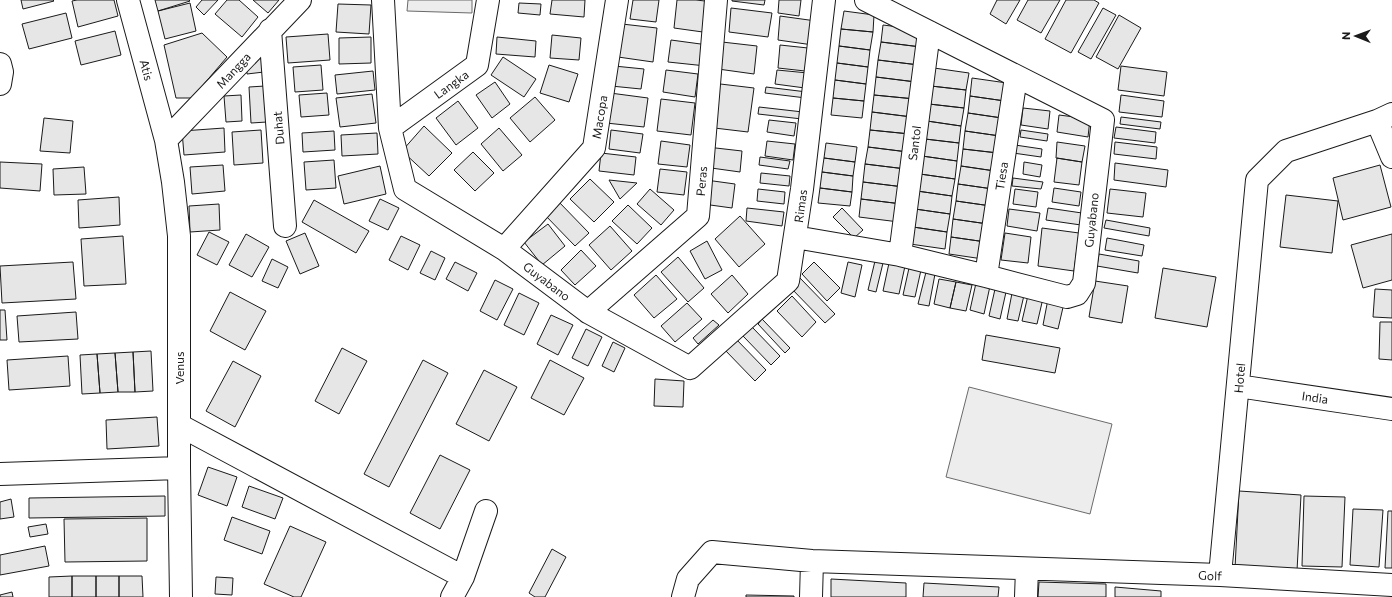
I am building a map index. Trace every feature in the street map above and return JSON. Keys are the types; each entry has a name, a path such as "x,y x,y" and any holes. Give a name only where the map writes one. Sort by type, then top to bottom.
{"street":[{"name":"Atis","path":"128,0 166,140"},
{"name":"Mangga","path":"166,140 300,0"},
{"path":"384,0 390,128"},
{"name":"Langka","path":"390,128 477,65 488,0"},
{"name":"Macopa","path":"504,249 594,148 618,0"},
{"name":"Peras","path":"588,312 698,216 716,0"},
{"name":"Rimas","path":"690,368 788,281 802,189 824,0"},
{"name":"Guyabano","path":"795,237 900,255 1067,297 1077,294 1084,283 1102,120 866,0"},
{"name":"Duhat","path":"270,30 286,226"},
{"name":"Santol","path":"900,255 929,32"},
{"path":"0,64 2,72 0,84"},
{"name":"Tiesa","path":"986,276 1016,77"},
{"path":"1385,118 1392,157"},
{"name":"Hotel","path":"1220,575 1257,180 1286,152 1385,118"},
{"name":"Guyabano","path":"390,128 405,189 504,249 588,312 690,368"},
{"name":"Venus","path":"166,140 173,182 179,236 179,468 181,597"},
{"name":"India","path":"1238,386 1392,409"},
{"path":"179,425 463,576"},
{"path":"0,474 179,468"},
{"path":"452,597 463,576 486,511"},
{"name":"Golf","path":"683,597 688,579 712,552 812,561 1220,575 1392,585"},
{"path":"811,597 812,561"},
{"path":"1026,597 1027,569"}],"shaded area":[{"path":"408,0 472,0 472,13 407,11"},
{"path":"969,387 1112,424 1090,514 946,477"}],"building":[{"path":"21,0 53,0 54,1 23,9"},
{"path":"114,0 118,16 78,27 72,1"},
{"path":"155,0 189,0 190,1 158,11"},
{"path":"202,0 218,0 204,15 196,7"},
{"path":"227,0 239,0 258,17 242,37 215,14"},
{"path":"253,0 279,0 268,13"},
{"path":"552,0 585,0 584,17 550,14"},
{"path":"633,0 659,0 656,22 630,19"},
{"path":"677,0 714,2 710,33 674,28"},
{"path":"732,0 765,0 764,5"},
{"path":"779,0 801,0 799,16 778,13"},
{"path":"997,0 1020,0 1006,24 990,14"},
{"path":"1028,0 1060,0 1041,33 1017,20"},
{"path":"1066,0 1094,0 1099,3 1071,53 1045,39"},
{"path":"190,3 196,31 165,39 158,11"},
{"path":"519,3 541,4 540,15 518,13"},
{"path":"338,4 371,5 369,34 336,32"},
{"path":"731,8 772,13 768,37 729,32"},
{"path":"1103,8 1116,15 1091,59 1078,52"},
{"path":"844,11 874,15 873,32 841,29"},
{"path":"66,13 72,38 29,49 22,24"},
{"path":"1119,15 1141,28 1118,69 1096,57"},
{"path":"780,16 816,21 813,45 778,40"},
{"path":"622,24 657,28 653,62 618,57"},
{"path":"883,25 923,30 921,47 881,42"},
{"path":"841,29 873,32 870,50 839,46"},
{"path":"115,31 121,55 81,65 75,41"},
{"path":"202,33 227,57 192,98 176,98 164,45"},
{"path":"328,34 330,60 288,63 286,37"},
{"path":"552,35 581,38 579,60 550,58"},
{"path":"371,37 371,63 339,64 339,38"},
{"path":"497,37 536,41 535,57 496,54"},
{"path":"671,40 708,45 706,66 668,62"},
{"path":"722,42 757,46 754,74 718,69"},
{"path":"881,42 921,47 919,65 878,60"},
{"path":"780,45 808,48 805,71 778,68"},
{"path":"839,46 870,50 868,67 837,63"},
{"path":"263,54 264,72 247,74 246,56"},
{"path":"503,57 536,79 524,97 491,75"},
{"path":"878,60 919,65 916,82 876,77"},
{"path":"837,63 868,67 866,84 835,80"},
{"path":"321,65 323,90 295,92 293,67"},
{"path":"549,65 578,74 569,102 540,93"},
{"path":"614,66 644,69 641,89 611,86"},
{"path":"1121,66 1167,72 1164,96 1118,90"},
{"path":"934,68 969,73 966,90 931,86"},
{"path":"666,70 698,74 695,97 663,92"},
{"path":"777,70 808,73 805,88 775,84"},
{"path":"373,71 375,90 337,94 335,75"},
{"path":"876,77 916,82 915,99 874,95"},
{"path":"972,78 1007,83 1005,101 970,96"},
{"path":"835,80 866,84 864,101 833,98"},
{"path":"495,82 510,104 492,118 476,95"},
{"path":"712,83 754,88 748,132 706,127"},
{"path":"265,86 267,122 251,123 249,87"},
{"path":"931,86 966,90 964,108 929,104"},
{"path":"766,87 807,92 806,98 765,93"},
{"path":"327,93 329,115 301,117 299,95"},
{"path":"610,93 648,98 644,127 606,123"},
{"path":"372,94 376,123 340,127 336,98"},
{"path":"241,95 242,121 226,122 224,96"},
{"path":"874,95 915,99 912,117 872,112"},
{"path":"1121,95 1164,101 1162,117 1119,112"},
{"path":"970,96 1005,101 1002,118 968,113"},
{"path":"535,97 555,120 530,142 510,118"},
{"path":"833,98 864,101 862,118 831,115"},
{"path":"661,99 695,103 691,135 657,131"},
{"path":"458,101 478,128 456,145 436,118"},
{"path":"929,104 964,108 961,126 927,121"},
{"path":"759,107 803,112 802,119 758,114"},
{"path":"1023,108 1050,111 1048,129 1021,125"},
{"path":"872,112 912,117 910,134 870,130"},
{"path":"968,113 1002,118 1000,136 965,131"},
{"path":"1059,115 1090,119 1088,137 1057,132"},
{"path":"1121,117 1161,122 1160,129 1120,124"},
{"path":"44,118 73,121 70,153 40,151"},
{"path":"769,120 796,123 794,136 767,132"},
{"path":"927,121 961,126 959,143 925,139"},
{"path":"424,126 452,153 429,176 402,151"},
{"path":"1116,127 1156,132 1155,143 1114,138"},
{"path":"224,128 225,152 184,155 182,131"},
{"path":"499,128 522,155 503,171 481,144"},
{"path":"261,130 263,163 234,165 232,132"},
{"path":"611,130 643,134 640,153 609,149"},
{"path":"870,130 910,134 908,152 868,147"},
{"path":"1021,130 1048,134 1047,141 1020,137"},
{"path":"334,131 335,150 303,152 302,133"},
{"path":"965,131 1000,136 998,153 963,149"},
{"path":"377,133 378,154 342,156 341,135"},
{"path":"925,139 959,143 957,161 922,156"},
{"path":"661,141 690,145 687,167 658,164"},
{"path":"767,141 795,144 793,160 765,156"},
{"path":"1057,142 1085,146 1082,162 1056,158"},
{"path":"1115,142 1157,147 1156,159 1114,154"},
{"path":"826,143 857,147 855,162 824,158"},
{"path":"1015,145 1042,149 1041,157 1013,153"},
{"path":"707,147 742,151 740,172 704,167"},
{"path":"868,147 908,152 906,169 865,164"},
{"path":"963,149 998,153 995,171 961,166"},
{"path":"473,152 494,173 475,191 454,170"},
{"path":"601,153 636,157 634,175 599,171"},
{"path":"922,156 957,161 955,179 920,174"},
{"path":"760,157 790,161 788,169 759,165"},
{"path":"824,158 855,162 853,176 822,172"},
{"path":"1057,158 1082,162 1079,185 1054,182"},
{"path":"334,160 336,188 306,190 304,162"},
{"path":"0,162 42,164 40,191 0,188"},
{"path":"1024,162 1042,165 1040,177 1023,174"},
{"path":"1115,163 1168,170 1166,187 1114,180"},
{"path":"865,164 906,169 904,187 863,182"},
{"path":"223,165 225,191 192,194 190,167"},
{"path":"1380,165 1391,207 1343,220 1333,178"},
{"path":"380,166 386,194 344,204 338,176"},
{"path":"961,166 995,171 993,189 958,184"},
{"path":"84,167 86,194 54,195 53,169"},
{"path":"660,169 687,172 684,195 657,192"},
{"path":"822,172 853,176 852,192 820,188"},
{"path":"761,173 790,176 789,186 760,183"},
{"path":"920,174 955,179 952,196 917,191"},
{"path":"1013,178 1043,182 1041,189 1012,186"},
{"path":"590,179 614,202 594,222 570,199"},
{"path":"609,180 637,183 620,199"},
{"path":"706,180 735,184 732,208 703,204"},
{"path":"863,182 904,187 902,204 861,199"},
{"path":"958,184 993,189 991,206 956,201"},
{"path":"820,188 852,192 850,206 818,203"},
{"path":"1054,188 1081,192 1079,206 1052,202"},
{"path":"650,189 674,210 661,225 637,204"},
{"path":"758,189 785,192 784,204 757,201"},
{"path":"1015,189 1038,192 1036,207 1013,204"},
{"path":"1110,189 1146,193 1143,217 1107,213"},
{"path":"917,191 952,196 950,214 915,209"},
{"path":"1286,195 1338,201 1332,253 1280,247"},
{"path":"119,197 120,225 79,228 78,200"},
{"path":"380,199 399,208 388,230 369,221"},
{"path":"861,199 902,204 899,222 859,217"},
{"path":"314,200 369,231 356,253 302,222"},
{"path":"557,200 589,233 575,246 543,213"},
{"path":"956,201 991,206 988,224 953,219"},
{"path":"219,204 220,230 190,232 189,206"},
{"path":"628,205 652,228 637,244 612,221"},
{"path":"747,208 784,212 782,226 746,221"},
{"path":"842,208 863,230 854,238 833,217"},
{"path":"1048,208 1082,213 1081,225 1046,220"},
{"path":"915,209 950,214 947,232 913,227"},
{"path":"1009,209 1040,213 1037,231 1007,226"},
{"path":"740,216 765,244 739,267 715,239"},
{"path":"953,219 988,224 986,242 951,237"},
{"path":"1106,220 1150,228 1149,236 1104,228"},
{"path":"548,224 565,246 542,265 524,242"},
{"path":"610,226 632,251 611,270 589,245"},
{"path":"913,227 947,232 945,249 910,244"},
{"path":"1042,228 1079,233 1074,271 1038,266"},
{"path":"209,232 229,242 217,265 197,255"},
{"path":"305,233 319,266 300,274 286,241"},
{"path":"1005,233 1031,237 1028,263 1001,260"},
{"path":"246,234 269,247 252,277 229,265"},
{"path":"1392,234 1392,280 1363,288 1351,245"},
{"path":"123,236 126,284 84,286 81,239"},
{"path":"401,236 420,245 408,270 389,260"},
{"path":"951,237 986,242 983,259 949,254"},
{"path":"1107,238 1144,245 1142,256 1105,250"},
{"path":"707,241 722,270 705,279 690,251"},
{"path":"581,250 596,266 575,285 561,270"},
{"path":"431,251 445,258 435,280 420,273"},
{"path":"1099,254 1139,261 1138,273 1097,266"},
{"path":"678,257 704,288 688,302 661,272"},
{"path":"272,259 288,267 278,288 262,281"},
{"path":"875,261 883,263 876,292 868,290"},
{"path":"73,262 76,299 2,303 0,266"},
{"path":"455,262 477,273 468,291 446,279"},
{"path":"814,262 840,288 827,301 802,274"},
{"path":"848,262 862,265 855,297 841,293"},
{"path":"889,263 905,266 899,294 883,291"},
{"path":"909,268 921,270 915,297 903,295"},
{"path":"1163,268 1216,277 1207,327 1155,318"},
{"path":"926,272 935,274 929,306 918,304"},
{"path":"656,275 677,299 654,318 634,295"},
{"path":"732,275 748,294 728,313 711,294"},
{"path":"799,277 835,314 825,323 789,286"},
{"path":"939,279 956,282 950,308 934,304"},
{"path":"495,280 513,289 497,320 480,311"},
{"path":"1095,281 1128,286 1122,323 1089,317"},
{"path":"956,282 972,285 966,311 950,308"},
{"path":"976,283 990,286 984,314 970,310"},
{"path":"1013,288 1025,291 1018,321 1007,319"},
{"path":"995,289 1006,292 1000,319 989,316"},
{"path":"1375,289 1392,290 1392,318 1373,317"},
{"path":"1029,291 1044,294 1037,324 1022,321"},
{"path":"230,292 266,311 245,350 210,331"},
{"path":"519,293 539,303 524,335 504,325"},
{"path":"792,296 816,322 802,337 777,311"},
{"path":"1048,299 1064,303 1058,329 1043,325"},
{"path":"687,303 702,319 675,342 661,326"},
{"path":"0,310 5,310 7,340 0,340"},
{"path":"76,312 78,339 19,342 17,316"},
{"path":"551,315 573,325 558,355 537,344"},
{"path":"762,319 790,348 785,353 758,324"},
{"path":"713,320 719,325 698,344 693,338"},
{"path":"1380,322 1392,322 1392,360 1379,359"},
{"path":"752,327 780,356 771,365 743,336"},
{"path":"586,329 602,337 588,366 572,358"},
{"path":"986,335 1060,348 1055,373 982,360"},
{"path":"735,338 766,370 755,381 724,349"},
{"path":"613,342 625,348 614,372 602,366"},
{"path":"342,348 367,361 339,414 315,401"},
{"path":"151,351 153,391 135,392 133,352"},
{"path":"133,352 135,392 118,392 115,353"},
{"path":"115,353 118,392 100,393 97,354"},
{"path":"97,354 100,393 82,394 80,355"},
{"path":"68,356 70,386 9,390 7,360"},
{"path":"423,360 448,373 389,487 364,474"},
{"path":"550,360 584,378 564,415 531,398"},
{"path":"233,361 261,376 235,427 206,411"},
{"path":"484,370 517,387 489,441 456,424"},
{"path":"655,379 684,381 683,407 654,406"},
{"path":"157,417 159,446 107,449 106,420"},
{"path":"440,455 470,470 440,529 410,513"},
{"path":"208,467 237,477 227,506 198,495"},
{"path":"249,486 283,498 275,519 242,507"},
{"path":"1239,491 1301,495 1297,571 1235,568"},
{"path":"165,496 165,516 29,518 29,498"},
{"path":"1304,496 1345,497 1342,567 1302,566"},
{"path":"11,499 14,517 0,519 0,502"},
{"path":"1353,509 1383,510 1379,567 1350,565"},
{"path":"1388,511 1392,511 1392,568 1385,568"},
{"path":"232,517 270,531 262,554 224,540"},
{"path":"147,518 147,561 65,562 64,519"},
{"path":"46,524 48,534 30,537 28,527"},
{"path":"290,526 326,542 301,597 294,597 264,584"},
{"path":"45,546 49,566 0,575 0,555"},
{"path":"552,549 566,557 545,597 535,597 529,593"},
{"path":"72,576 96,576 96,597 72,597"},
{"path":"72,576 72,597 49,597 49,577"},
{"path":"96,576 119,576 119,597 96,597"},
{"path":"119,576 142,576 143,597 119,597"},
{"path":"216,577 233,578 232,595 215,594"},
{"path":"831,579 906,583 906,597 831,597"},
{"path":"1039,582 1106,584 1106,597 1038,597"},
{"path":"924,583 999,587 998,597 923,597"},
{"path":"1115,587 1161,591 1161,597 1115,597"},
{"path":"12,592 13,597 0,597 0,595"},
{"path":"746,595 794,596 794,597 746,597"}]}
